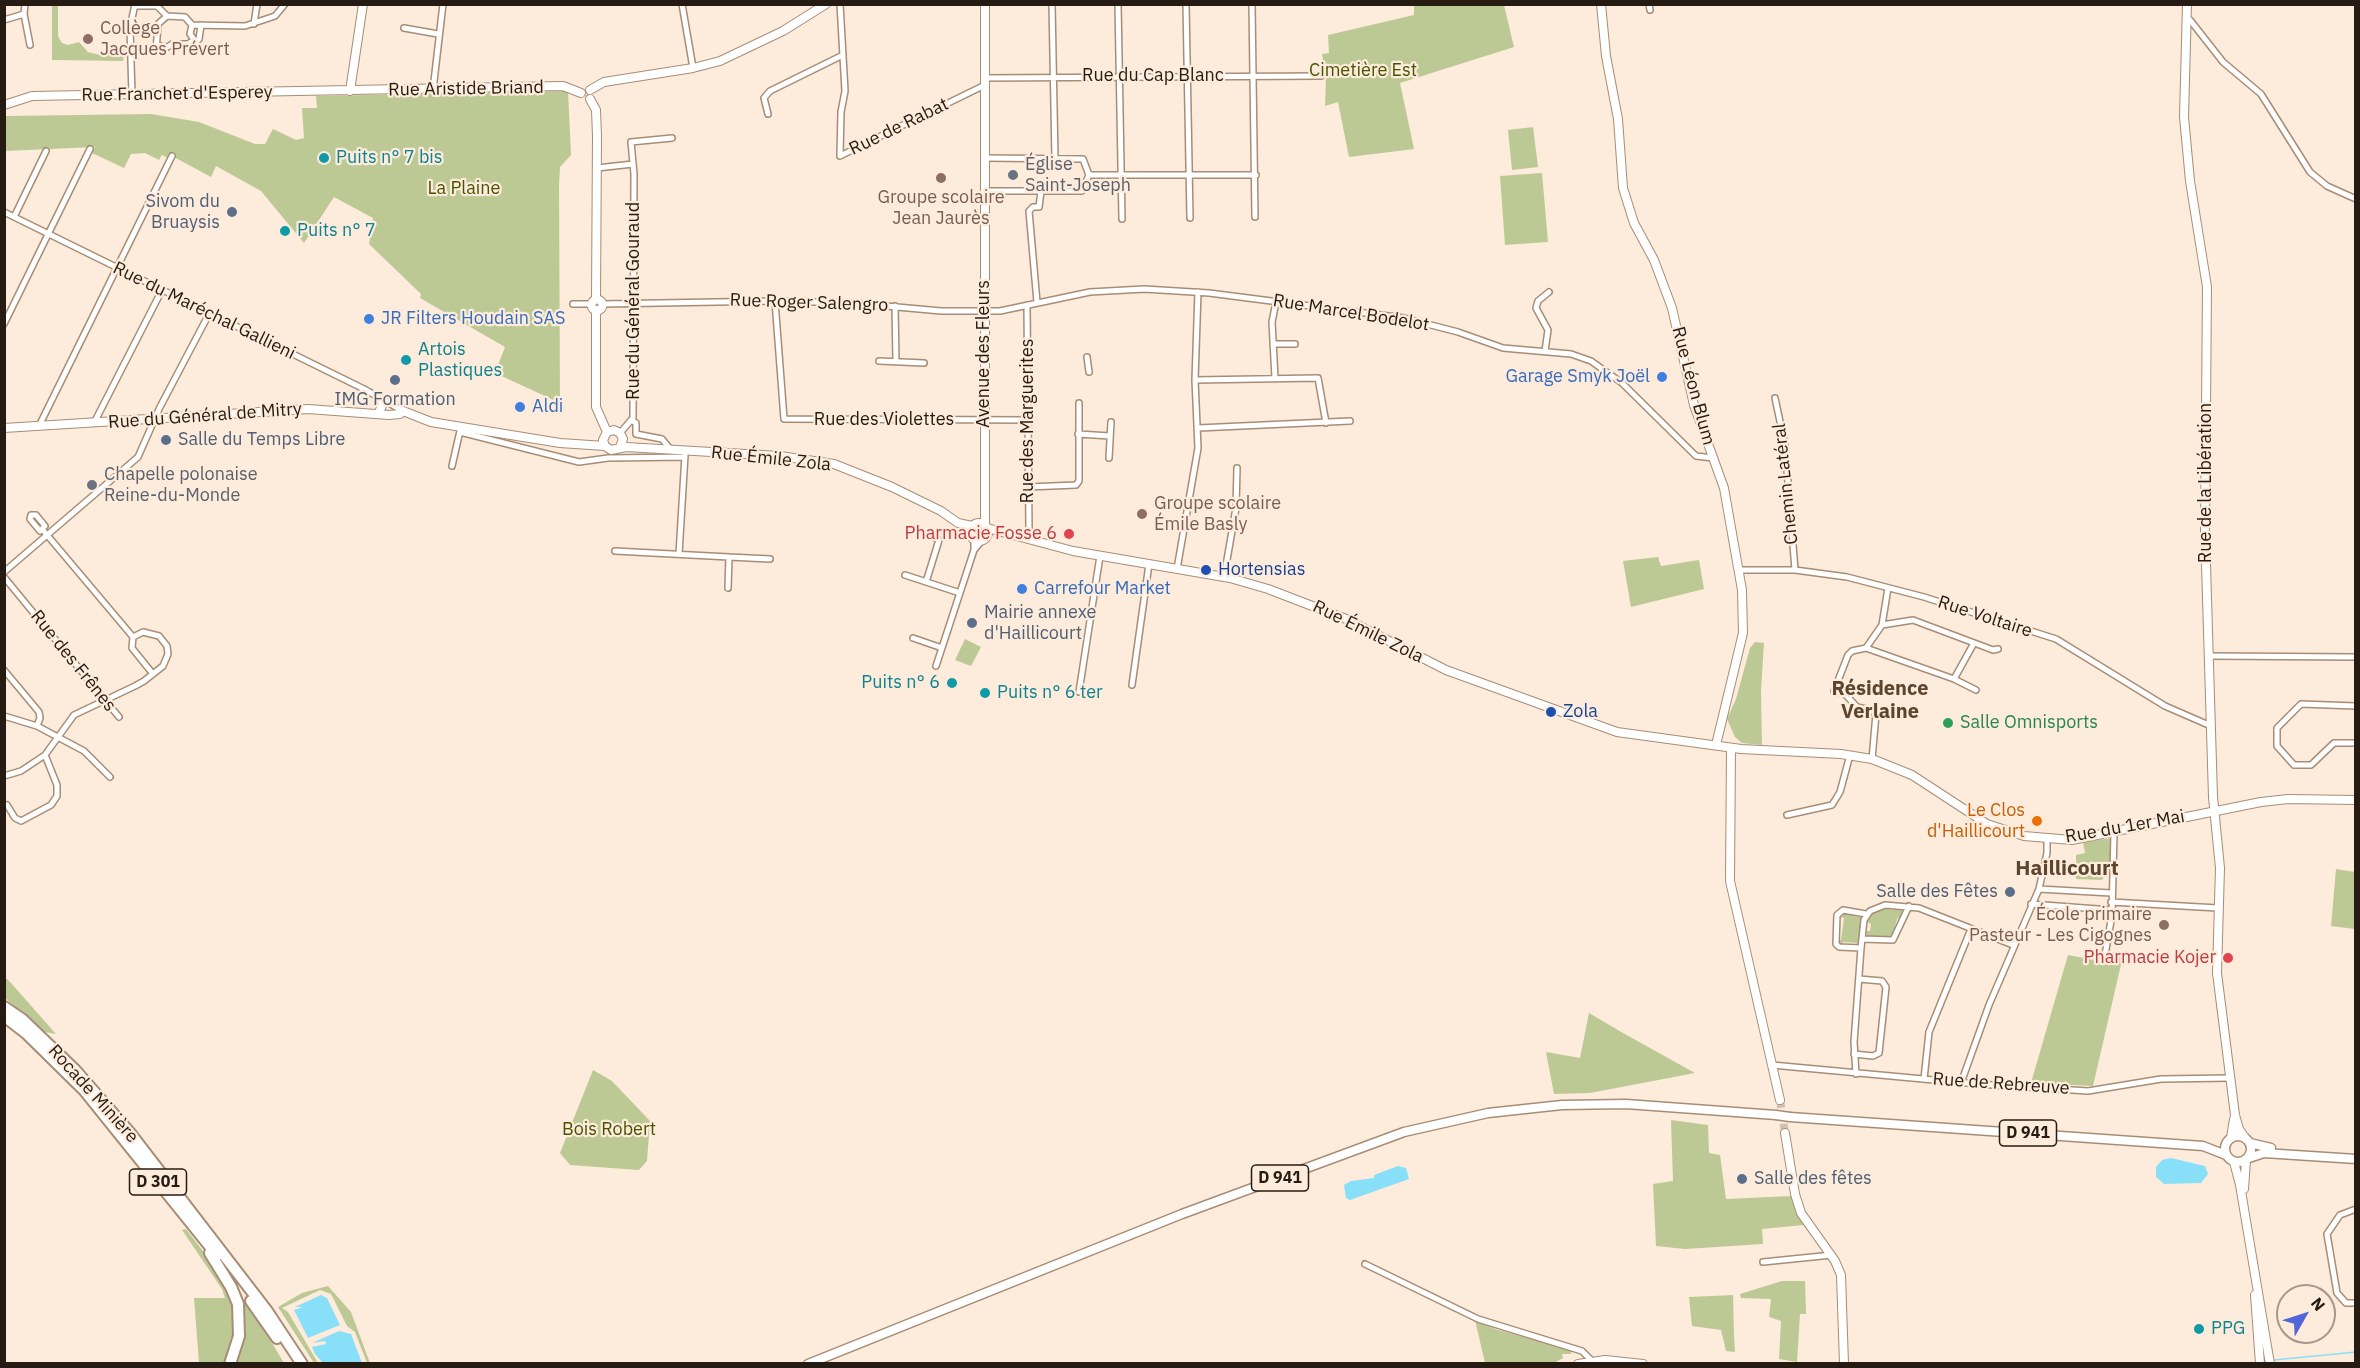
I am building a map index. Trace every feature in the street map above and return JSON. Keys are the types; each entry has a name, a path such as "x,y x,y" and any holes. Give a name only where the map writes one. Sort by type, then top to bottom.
{"highway":[{"name":"Rocade Minière","path":"4,1007 23,1020 90,1087 192,1210 267,1311 302,1364"},
{"name":"Rocade Minière","path":"4,1016 26,1033 85,1091 216,1253 294,1364"},
{"path":"192,1210 275,1315 307,1364"},
{"path":"189,1222 219,1267 238,1304 239,1336 230,1364"}],"main road":[{"name":"D 941","path":"808,1364 1172,1218 1340,1154 1414,1130 1488,1113 1562,1105 1626,1104 2203,1146 2230,1139"},
{"path":"2355,1155 2259,1147 2239,1136 2230,1139 2225,1148 2230,1159 2247,1159 2265,1153 2355,1159"},
{"path":"2247,1159 2251,1150 2248,1141"},
{"name":"D 941","path":"2203,1146 2230,1159"}],"street":[{"path":"25,4 24,14 30,45"},
{"path":"132,95 130,28 135,5 157,6 167,16 185,17 192,25 201,25 254,24 275,16 285,4"},
{"path":"351,92 363,4"},
{"path":"433,90 443,4"},
{"path":"682,4 693,68"},
{"path":"605,446 606,434 596,407 596,110 587,94 604,82 693,68 720,61 763,41 826,4"},
{"path":"768,114 764,98 770,91 843,55 840,4"},
{"name":"Avenue des Fleurs","path":"980,530 984,420 985,4"},
{"path":"1052,4 1055,159"},
{"path":"1118,4 1122,219"},
{"path":"1186,4 1190,218"},
{"path":"1252,4 1255,217"},
{"name":"Rue Léon Blum","path":"1601,4 1618,119 1621,174 1626,200 1666,290 1694,405 1724,488 1744,606 1743,633 1716,745"},
{"name":"Rue de la Libération","path":"2187,4 2184,117 2187,157 2207,287 2205,531 2214,810 2220,868 2217,973 2235,1115"},
{"path":"257,8 268,18"},
{"path":"254,24 257,8"},
{"path":"4,20 24,14"},
{"path":"167,16 158,24 157,48 166,48 172,44 188,44 199,39 201,25"},
{"path":"2186,20 2190,20 2223,62 2261,94 2310,172 2327,186 2355,199"},
{"path":"192,25 190,34 193,41"},
{"path":"404,28 438,34"},
{"name":"Rue de Rabat","path":"843,55 845,91 841,112 840,156 985,81"},
{"name":"Rue du Cap Blanc","path":"985,81 1052,77 1321,75"},
{"name":"Rue Aristide Briand","path":"351,92 563,86 587,94"},
{"name":"Rue Franchet d'Esperey","path":"4,105 32,96 351,92"},
{"name":"Rue du Général Gouraud","path":"619,445 631,420 634,303 633,164 630,142 672,138"},
{"path":"4,324 90,149"},
{"path":"14,217 46,151"},
{"path":"39,426 172,156"},
{"path":"985,158 1083,159 1089,175 1082,191 985,191"},
{"path":"597,168 633,164"},
{"path":"1089,175 1256,175"},
{"path":"1037,302 1029,211 1033,207 1039,207 1041,191"},
{"name":"Rue du Maréchal Gallieni","path":"5,212 403,411"},
{"name":"Rue Marcel Bodelot","path":"984,311 1121,289 1198,292 1404,318 1458,332 1503,348 1575,355 1608,371 1696,456 1713,458"},
{"path":"94,423 162,290"},
{"path":"1177,569 1197,458 1195,380 1198,292"},
{"path":"1545,351 1548,330 1536,308 1541,297 1549,292"},
{"name":"Rue Roger Salengro","path":"573,304 775,301 984,311"},
{"name":"Rue des Violettes","path":"775,301 784,419 1028,420"},
{"path":"1275,378 1273,344 1276,302"},
{"name":"Rue des Marguerites","path":"1026,537 1029,530 1027,305"},
{"path":"895,306 896,361"},
{"path":"4,572 131,465 149,435 154,420 209,314"},
{"path":"1273,344 1295,344"},
{"path":"1087,357 1089,372"},
{"path":"879,361 924,363"},
{"path":"1195,380 1318,378 1326,423"},
{"name":"Chemin Latéral","path":"1775,398 1785,445 1795,570"},
{"path":"378,414 383,404 381,399"},
{"path":"1028,487 1076,485 1078,481 1079,403"},
{"name":"Rue du Général de Mitry","path":"4,428 154,420 308,408 396,415 403,411"},
{"path":"403,411 431,422 461,429 577,444 619,445 685,454 680,554"},
{"path":"631,420 636,423 636,434 662,439 671,450"},
{"path":"1198,428 1350,421"},
{"path":"1108,458 1111,422"},
{"path":"461,429 510,446 584,461 619,445"},
{"path":"452,465 461,429"},
{"path":"577,444 614,430 619,445"},
{"path":"1078,434 1110,436"},
{"name":"Rue Émile Zola","path":"619,445 671,450 685,454 780,456 834,464 892,487 948,517 959,528 1000,532 1073,551 1224,578 1309,603 1446,670 1586,722 1617,732 1731,748"},
{"path":"1224,578 1236,508 1237,468"},
{"path":"42,529 133,637 132,648 153,674"},
{"path":"936,666 980,530"},
{"path":"926,582 939,540 934,538"},
{"path":"615,551 770,559"},
{"path":"1079,692 1100,556"},
{"path":"728,588 729,557"},
{"path":"1132,685 1149,564"},
{"name":"Rue Voltaire","path":"1738,570 1795,570 1847,577 2056,639 2164,706 2211,726"},
{"path":"905,575 960,593"},
{"name":"Rue des Frênes","path":"4,577 119,717"},
{"path":"1866,648 1882,624 1888,588"},
{"path":"1882,624 1912,620 1974,643 1998,649"},
{"path":"4,776 21,771 45,755 74,715 135,686 167,661 167,646 159,636 151,632 143,632 133,637"},
{"path":"913,638 942,648"},
{"path":"1954,679 1974,643"},
{"path":"1872,759 1875,714 1871,710 1857,707 1845,694 1834,691 1852,651 1866,648 1954,679 1976,690"},
{"path":"2210,656 2355,657"},
{"path":"4,670 39,712 40,718 37,726"},
{"path":"2355,706 2301,704 2277,728 2277,746 2294,765 2311,765 2334,743 2355,743"},
{"path":"4,716 37,726 84,751 110,777"},
{"path":"1731,748 1730,881 1780,1100"},
{"name":"Rue du 1er Mai","path":"1731,748 1851,755 1872,759 1912,775 1954,805 1987,824 2008,832 2047,839 2072,840 2114,833 2214,810 2280,799 2355,800"},
{"path":"7,806 15,818 21,821 51,805 57,796 57,785 45,755"},
{"path":"1787,815 1832,805 1840,792 1851,755"},
{"path":"2105,955 2110,930 2114,833"},
{"path":"1961,1083 2013,945 2039,889 2047,853 2047,839"},
{"path":"2039,889 2112,893"},
{"path":"2111,902 2218,908"},
{"path":"2031,904 2111,910"},
{"path":"1861,948 1839,947 1836,944 1837,915 1844,910 1866,914 1876,907 1885,905 1909,906 2013,945"},
{"path":"1862,939 1893,939 1909,906"},
{"path":"1856,1074 1854,1054 1861,948 1866,914"},
{"path":"1924,1079 1929,1032 1971,929"},
{"path":"1854,1054 1873,1056 1879,1053 1886,987 1882,981 1859,979"},
{"name":"Rue de Rebreuve","path":"1772,1065 1961,1083 2088,1091 2161,1079 2230,1078"},
{"path":"2230,1139 2235,1115"},
{"path":"2235,1115 2239,1129 2248,1141"},
{"path":"1785,1133 1795,1194 1801,1213 1832,1255 1843,1284 1844,1364"},
{"path":"2230,1159 2244,1205 2270,1364"},
{"path":"2244,1205 2247,1159"},
{"path":"2355,1209 2340,1215 2327,1234 2337,1293 2346,1303 2355,1303"},
{"path":"1763,1262 1832,1255"},
{"path":"1365,1264 1478,1319 1582,1351 1592,1361"},
{"path":"2255,1279 2255,1320 2260,1364"},
{"path":"1578,1364 1624,1360 1643,1364"}],"green space":[{"name":"Cimetière Est","path":"1414,4 1504,5 1514,47 1400,83 1414,149 1349,157 1338,102 1325,106 1326,78 1322,54 1329,53 1328,35 1414,15"},
{"path":"52,5 58,5 58,36 62,43 68,45 79,42 88,52 104,56 125,50 123,61 52,60"},
{"name":"La Plaine","path":"568,91 571,155 560,167 559,185 560,403 495,373 505,347 420,298 421,294 369,244 373,218 334,197 304,243 261,191 216,166 211,177 172,156 170,159 162,155 159,160 145,153 131,154 124,168 92,153 95,147 5,151 5,116 151,114 199,122 255,144 265,144 273,129 296,140 304,138 302,108 317,108 316,96"},
{"path":"1533,127 1538,167 1512,170 1508,130"},
{"path":"1542,173 1548,242 1505,245 1500,176"},
{"path":"1658,557 1661,566 1699,560 1704,589 1631,607 1623,561"},
{"path":"965,639 981,647 971,666 955,660"},
{"path":"1755,642 1764,643 1761,690 1762,745 1742,743 1735,737 1727,719 1736,699 1750,648"},
{"path":"2113,838 2112,874 2105,874 2102,880 2076,879 2076,855 2085,853 2083,842"},
{"path":"2336,869 2355,872 2355,929 2331,926"},
{"path":"1890,907 1890,910 1901,909 1903,914 1897,919 1892,938 1867,936 1866,931 1870,931 1871,924 1867,922 1869,915 1880,908"},
{"path":"1843,913 1858,917 1860,914 1863,917 1857,946 1857,943 1843,942 1842,945 1838,941 1841,940 1844,918 1840,917"},
{"path":"2108,951 2123,954 2093,1086 2031,1083 2068,955 2105,962"},
{"path":"5,977 56,1034 45,1032 5,998"},
{"path":"1589,1013 1695,1073 1590,1093 1554,1094 1546,1052 1580,1058"},
{"name":"Bois Robert","path":"593,1070 612,1081 650,1121 647,1161 639,1170 570,1165 560,1153"},
{"path":"1671,1120 1708,1125 1709,1153 1720,1155 1726,1199 1791,1196 1804,1225 1762,1229 1763,1244 1685,1249 1656,1246 1653,1184 1673,1181"},
{"path":"186,1229 222,1276 233,1301 237,1337 226,1363 199,1363 194,1298 225,1298 222,1289 182,1230"},
{"path":"1782,1281 1805,1281 1806,1314 1800,1314 1797,1362 1779,1359 1781,1321 1769,1317 1771,1299 1741,1298 1740,1294"},
{"path":"328,1286 351,1312 370,1363 367,1363 355,1332 347,1326 331,1294 320,1290 282,1308 288,1312 318,1363 314,1363 278,1307 302,1293"},
{"path":"1733,1295 1735,1352 1726,1351 1721,1330 1692,1326 1689,1297"},
{"path":"243,1299 284,1363 234,1364 244,1335"},
{"path":"1475,1320 1495,1329 1571,1350 1571,1354 1562,1354 1563,1358 1554,1363 1485,1363"}],"water":[{"path":"2171,1158 2205,1166 2208,1174 2201,1183 2164,1184 2156,1177 2156,1167 2162,1160"},
{"path":"1398,1166 1406,1168 1409,1179 1350,1200 1346,1198 1344,1185 1351,1181 1374,1178 1374,1175"},
{"path":"321,1295 327,1298 340,1325 308,1338 294,1310 303,1307 295,1307"},
{"path":"339,1331 351,1334 362,1363 323,1363 315,1354 312,1347 326,1344 325,1341 312,1343"}],"waterway":[{"path":"2274,1360 2356,1352"}],"tunnel":[{"path":"1780,1100 1785,1133"}],"place":[{"name":"Collège Jacques Prévert","path":"88,39"},
{"name":"Puits n° 7 bis","path":"324,158"},
{"name":"Église Saint-Joseph","path":"1013,175"},
{"name":"Groupe scolaire Jean Jaurès","path":"941,178"},
{"name":"Sivom du Bruaysis","path":"232,212"},
{"name":"Puits n° 7","path":"285,231"},
{"name":"JR Filters Houdain SAS","path":"369,319"},
{"name":"Artois Plastiques","path":"406,360"},
{"name":"Garage Smyk Joël","path":"1662,377"},
{"name":"IMG Formation","path":"395,380"},
{"name":"Aldi","path":"520,407"},
{"name":"Salle du Temps Libre","path":"166,440"},
{"name":"Chapelle polonaise Reine-du-Monde","path":"92,485"},
{"name":"Groupe scolaire Émile Basly","path":"1142,514"},
{"name":"Pharmacie Fosse 6","path":"1069,534"},
{"name":"Hortensias","path":"1206,570"},
{"name":"Carrefour Market","path":"1022,589"},
{"name":"Mairie annexe d'Haillicourt","path":"972,623"},
{"name":"Puits n° 6","path":"952,683"},
{"name":"Puits n° 6 ter","path":"985,693"},
{"name":"Zola","path":"1551,712"},
{"name":"Salle Omnisports","path":"1948,723"},
{"name":"Le Clos d'Haillicourt","path":"2037,821"},
{"name":"Salle des Fêtes","path":"2010,892"},
{"name":"École primaire Pasteur - Les Cigognes","path":"2164,925"},
{"name":"Pharmacie Kojer","path":"2228,958"},
{"name":"Salle des fêtes","path":"1742,1179"},
{"name":"PPG","path":"2199,1329"}],"district":[{"name":"Résidence Verlaine","path":"1880,700"},
{"name":"Haillicourt","path":"2067,869"}]}
